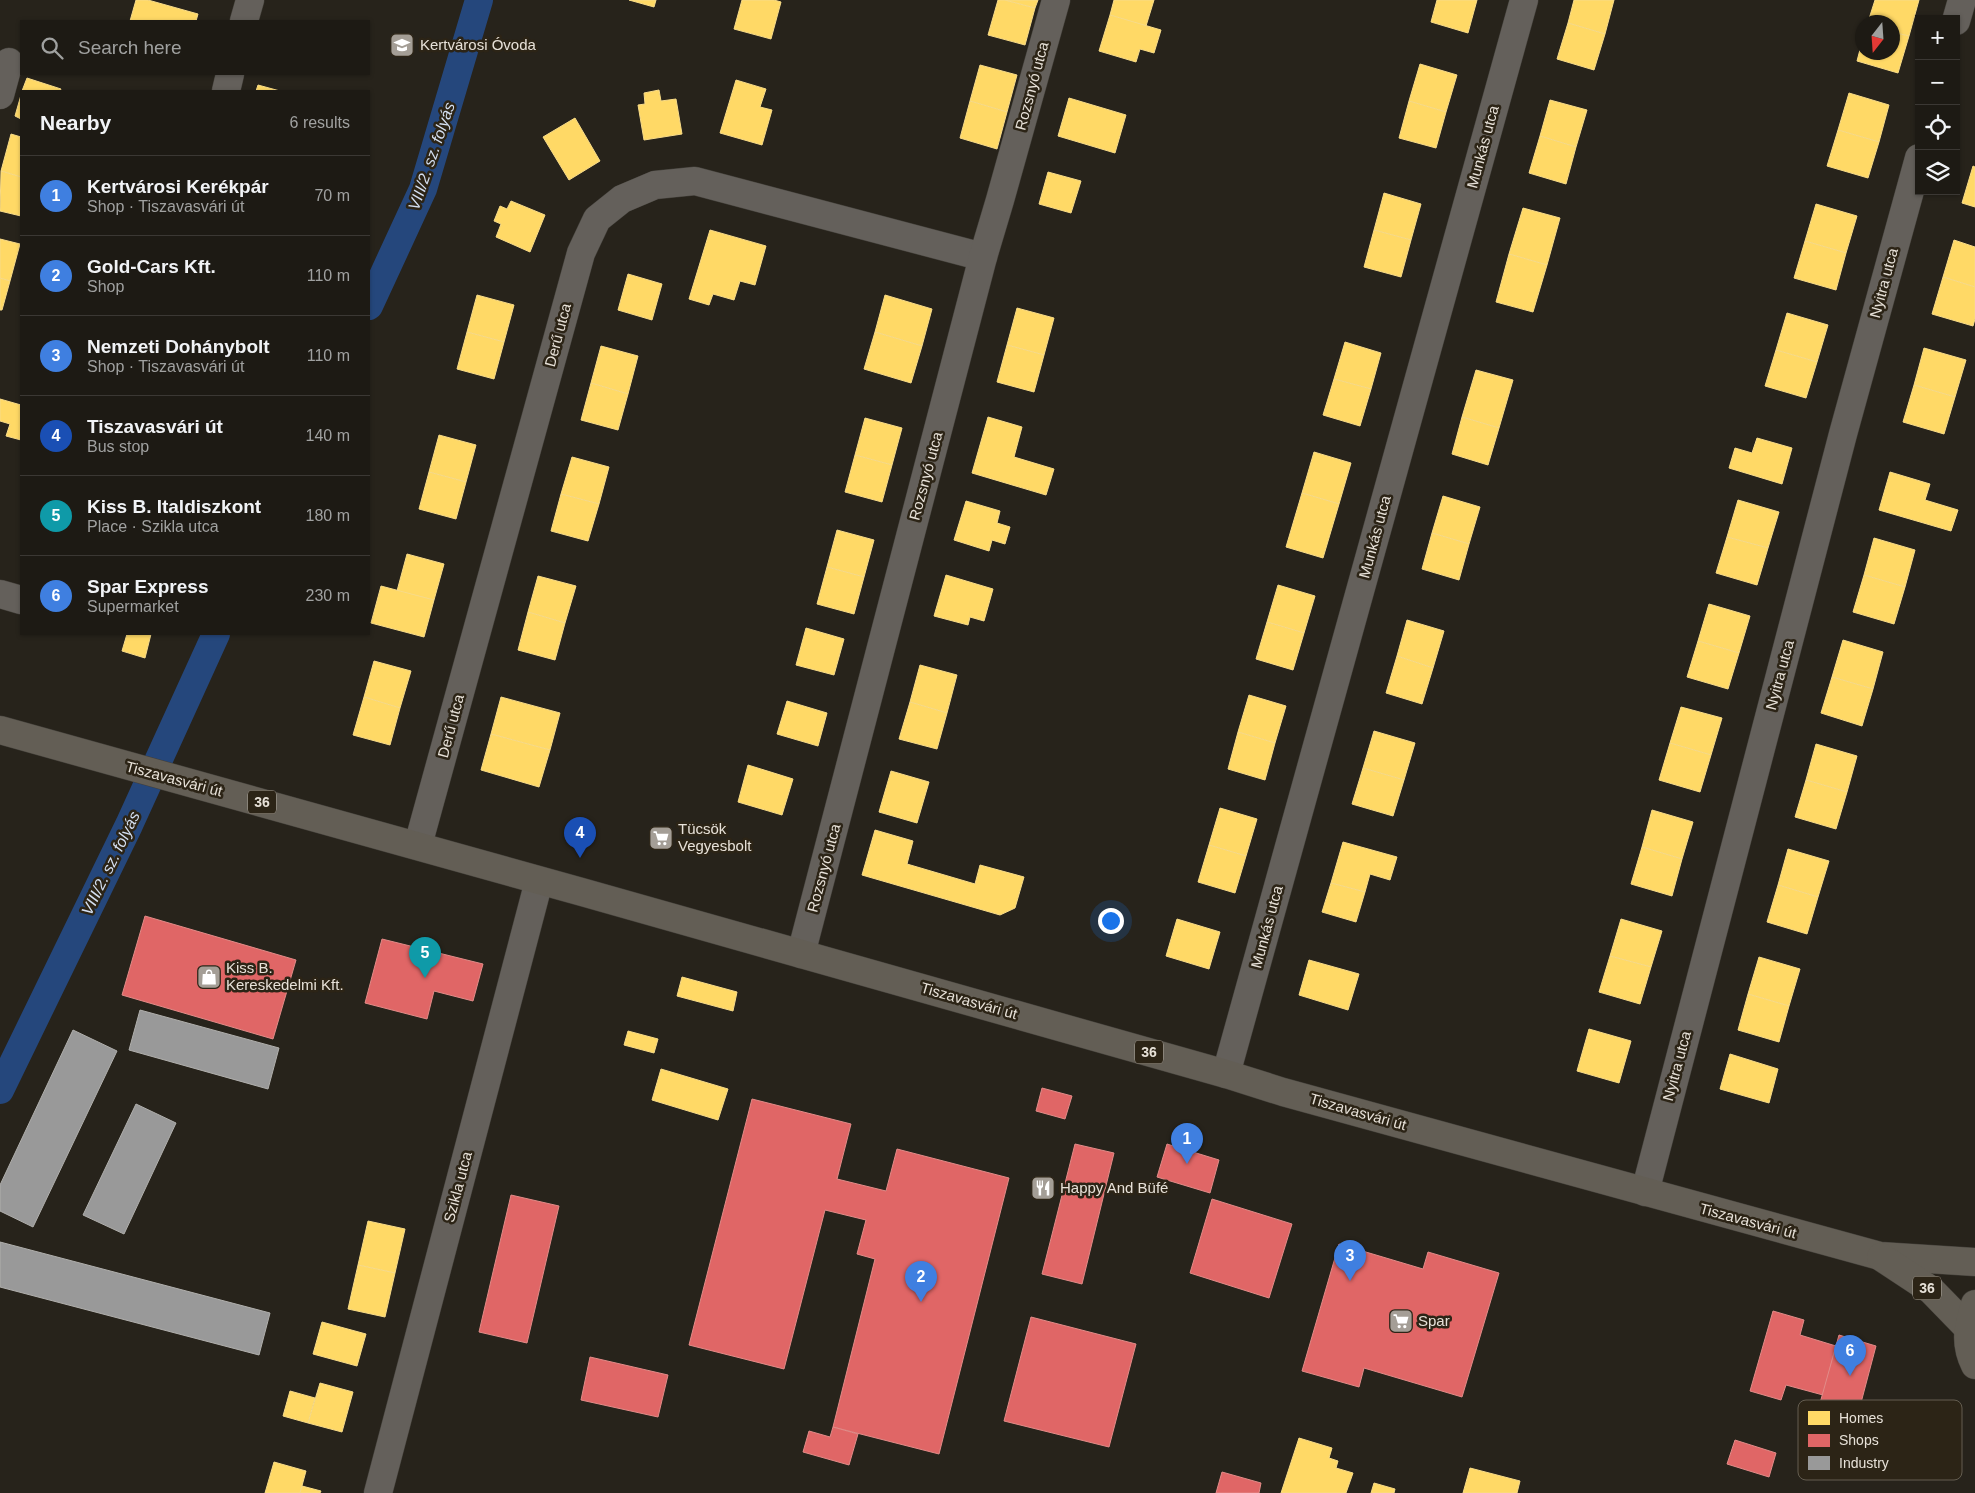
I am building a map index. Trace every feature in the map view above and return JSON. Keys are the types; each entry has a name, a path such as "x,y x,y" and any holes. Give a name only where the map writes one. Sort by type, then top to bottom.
{"main road":[{"name":"Tiszavasvári út","path":"0,730 418,845 539,881 1226,1074 1283,1092 1880,1256"},
{"name":"36","path":"1880,1256 1975,1262"},
{"name":"36","path":"1880,1256 1971,1316 1969,1353 1975,1366"}],"street":[{"path":"244,20 250,0"},
{"name":"Rozsnyó utca","path":"801,954 983,257 1056,0"},
{"name":"Munkás utca","path":"1226,1074 1524,0"},
{"path":"1958,15 1962,0"},
{"path":"0,95 9,62"},
{"path":"226,90 230,75"},
{"name":"Nyitra utca","path":"1645,1192 1838,454 1915,173"},
{"name":"Derű utca","path":"418,845 581,253 597,219 622,198 655,185 695,180 983,257"},
{"path":"0,594 20,600"},
{"name":"Szikla utca","path":"378,1493 539,881"}],"building: Homes":[{"path":"136,0 148,0 198,14 196,20 130,20"},
{"path":"629,0 656,0 654,7"},
{"path":"742,0 774,0 781,2 771,39 734,29"},
{"path":"998,0 1035,8 1025,45 988,35"},
{"path":"1005,0 1038,0 1035,8"},
{"path":"1114,0 1154,0 1146,26 1110,15"},
{"path":"1437,0 1477,0 1468,33 1431,22"},
{"path":"1574,0 1614,0 1605,34 1568,23"},
{"path":"1875,0 1919,0 1909,36 1900,34 1900,15 1870,15"},
{"path":"1110,15 1161,30 1154,53 1140,49 1136,62 1099,51"},
{"path":"1568,23 1605,34 1594,70 1557,59"},
{"path":"1900,34 1909,36 1898,73 1857,61 1900,60"},
{"path":"1420,64 1457,75 1446,112 1409,101"},
{"path":"980,65 1017,75 1007,112 970,101"},
{"path":"27,78 61,89 60,90 22,90"},
{"path":"736,80 766,89 760,107 772,110 762,145 720,133"},
{"path":"258,85 276,90 256,90"},
{"path":"659,90 661,101 676,99 682,134 644,140 638,105 645,104 644,93"},
{"path":"1849,93 1889,105 1879,142 1838,130"},
{"path":"20,98 20,118 15,116"},
{"path":"1069,98 1126,115 1115,153 1058,136"},
{"path":"1550,100 1587,110 1576,147 1540,136"},
{"path":"970,101 1007,112 997,149 960,138"},
{"path":"1409,101 1446,112 1436,148 1399,138"},
{"path":"575,118 600,161 569,180 543,137"},
{"path":"1838,130 1879,142 1868,178 1827,166"},
{"path":"11,134 20,137 20,177 1,171"},
{"path":"1540,136 1576,147 1566,184 1529,173"},
{"path":"1973,166 1975,167 1975,207 1962,203"},
{"path":"1,171 20,177 20,216 0,211"},
{"path":"1048,172 1081,181 1071,213 1039,204"},
{"path":"1384,193 1421,204 1411,240 1374,230"},
{"path":"511,201 545,215 530,252 496,237 501,224 494,221 500,206 507,209"},
{"path":"1816,204 1857,216 1846,253 1805,241"},
{"path":"1523,208 1560,218 1547,265 1509,254"},
{"path":"710,230 766,246 755,285 740,281 734,300 713,294 709,305 689,299"},
{"path":"1374,230 1411,240 1401,277 1364,267"},
{"path":"0,239 20,244 10,281 0,278"},
{"path":"1954,240 1975,247 1975,287 1943,277"},
{"path":"1805,241 1846,253 1836,290 1794,278"},
{"path":"1509,254 1547,265 1533,312 1496,302"},
{"path":"628,274 662,284 652,320 618,310"},
{"path":"1943,277 1975,287 1975,319 1973,326 1932,314"},
{"path":"0,278 10,281 2,310 0,310"},
{"path":"477,295 514,305 504,342 467,332"},
{"path":"885,295 932,309 922,346 875,332"},
{"path":"1017,308 1054,318 1044,355 1007,345"},
{"path":"1787,313 1828,325 1817,362 1776,350"},
{"path":"467,332 504,342 494,379 457,369"},
{"path":"875,332 922,346 911,383 864,369"},
{"path":"1345,342 1381,353 1371,389 1334,379"},
{"path":"1007,345 1044,355 1034,392 997,382"},
{"path":"601,346 638,356 628,394 591,383"},
{"path":"1924,348 1966,360 1955,397 1914,385"},
{"path":"1776,350 1817,362 1806,398 1765,386"},
{"path":"1476,370 1513,380 1499,428 1462,417"},
{"path":"1334,379 1371,389 1360,426 1323,415"},
{"path":"591,383 628,394 618,430 581,420"},
{"path":"1914,385 1955,397 1944,434 1903,422"},
{"path":"0,399 20,405 20,440 6,436 10,424 0,421"},
{"path":"988,417 1022,427 1014,457 1054,469 1046,495 972,473"},
{"path":"1462,417 1499,428 1488,465 1452,454"},
{"path":"865,418 902,428 892,465 855,455"},
{"path":"439,435 476,445 466,482 429,472"},
{"path":"1757,438 1792,448 1782,484 1729,468 1735,448 1752,453"},
{"path":"1314,452 1351,463 1339,504 1302,493"},
{"path":"855,455 892,465 882,502 845,492"},
{"path":"572,457 609,467 599,504 561,494"},
{"path":"429,472 466,482 456,519 419,509"},
{"path":"1890,472 1930,484 1925,500 1958,510 1951,531 1879,510"},
{"path":"1302,493 1339,504 1323,558 1286,547"},
{"path":"561,494 599,504 588,541 551,531"},
{"path":"1443,496 1480,507 1469,544 1432,533"},
{"path":"1738,500 1779,512 1768,548 1727,537"},
{"path":"966,501 1000,511 997,523 1010,527 1005,544 992,540 989,551 954,540"},
{"path":"837,530 874,540 864,577 827,567"},
{"path":"1432,533 1469,544 1459,580 1422,569"},
{"path":"1727,537 1768,548 1757,585 1716,573"},
{"path":"1874,538 1915,550 1905,587 1864,575"},
{"path":"407,554 444,564 434,600 397,591"},
{"path":"827,567 864,577 854,614 817,604"},
{"path":"946,575 993,589 984,621 970,617 968,625 934,616"},
{"path":"1864,575 1905,587 1894,624 1853,612"},
{"path":"538,576 576,586 565,623 528,612"},
{"path":"1278,585 1315,596 1304,633 1267,622"},
{"path":"381,586 434,600 424,637 371,623"},
{"path":"1709,604 1750,616 1739,653 1698,641"},
{"path":"528,612 565,623 555,660 518,650"},
{"path":"1407,620 1444,631 1433,668 1397,656"},
{"path":"1267,622 1304,633 1293,670 1256,659"},
{"path":"806,628 844,639 834,675 796,665"},
{"path":"127,635 151,635 145,658 122,651"},
{"path":"1843,640 1883,652 1873,689 1832,677"},
{"path":"1698,641 1739,653 1728,689 1687,677"},
{"path":"1397,656 1433,668 1422,704 1386,693"},
{"path":"374,661 411,671 400,708 364,697"},
{"path":"920,665 957,675 947,713 910,702"},
{"path":"1832,677 1873,689 1862,726 1821,713"},
{"path":"1249,695 1286,706 1275,743 1238,732"},
{"path":"364,697 400,708 390,745 353,735"},
{"path":"501,697 560,713 550,750 491,734"},
{"path":"787,701 827,713 818,746 777,734"},
{"path":"910,702 947,713 937,749 899,739"},
{"path":"1681,707 1722,718 1711,755 1670,743"},
{"path":"1374,731 1415,743 1404,780 1363,768"},
{"path":"1238,732 1275,743 1265,780 1228,769"},
{"path":"491,734 550,750 539,787 481,770"},
{"path":"1670,743 1711,755 1700,792 1659,780"},
{"path":"1816,744 1857,756 1847,792 1806,780"},
{"path":"748,765 793,779 782,815 738,802"},
{"path":"1363,768 1404,780 1393,816 1352,804"},
{"path":"891,771 929,782 917,823 879,812"},
{"path":"1806,780 1847,792 1836,829 1795,817"},
{"path":"1220,808 1257,819 1246,856 1209,845"},
{"path":"1652,810 1693,822 1682,859 1642,847"},
{"path":"875,830 913,841 907,864 975,884 980,865 1024,877 1015,908 1000,915 862,875"},
{"path":"1343,842 1397,857 1390,880 1370,874 1365,892 1331,883"},
{"path":"1209,845 1246,856 1235,893 1198,882"},
{"path":"1642,847 1682,859 1672,896 1631,884"},
{"path":"1788,849 1829,861 1818,897 1778,885"},
{"path":"1331,883 1365,892 1356,922 1322,912"},
{"path":"1778,885 1818,897 1807,934 1767,922"},
{"path":"1177,919 1220,932 1209,969 1166,956"},
{"path":"1621,919 1662,931 1651,967 1610,956"},
{"path":"1610,956 1651,967 1640,1004 1599,992"},
{"path":"1759,957 1800,969 1789,1006 1748,994"},
{"path":"1309,960 1359,974 1348,1010 1299,995"},
{"path":"682,977 737,992 733,1011 677,996"},
{"path":"1748,994 1789,1006 1779,1042 1738,1030"},
{"path":"1589,1029 1631,1041 1619,1083 1577,1071"},
{"path":"628,1031 658,1039 654,1053 624,1045"},
{"path":"1730,1054 1778,1069 1769,1103 1720,1089"},
{"path":"661,1069 728,1089 718,1120 652,1100"},
{"path":"368,1221 405,1229 395,1273 358,1265"},
{"path":"358,1265 395,1273 385,1317 348,1309"},
{"path":"322,1322 366,1334 357,1366 313,1354"},
{"path":"320,1383 353,1392 342,1432 308,1423"},
{"path":"290,1391 315,1398 308,1423 283,1416"},
{"path":"1299,1438 1332,1448 1329,1458 1338,1461 1336,1468 1353,1473 1346,1493 1281,1493"},
{"path":"274,1462 306,1471 300,1493 265,1493"},
{"path":"1470,1468 1520,1481 1517,1493 1463,1493"},
{"path":"1374,1483 1395,1489 1394,1493 1371,1493"},
{"path":"302,1486 321,1491 320,1493 300,1493"}],"building: Shops":[{"name":"Kiss B. Kereskedelmi Kft.","path":"145,916 296,960 273,1039 122,995"},
{"path":"382,939 483,964 473,1001 434,991 427,1019 365,1003"},
{"path":"1042,1088 1072,1096 1065,1119 1036,1111"},
{"path":"752,1099 851,1124 837,1179 886,1191 897,1149 1009,1178 939,1454 833,1427 875,1259 857,1254 866,1220 825,1210 784,1369 689,1345"},
{"path":"1075,1144 1114,1153 1082,1284 1042,1274"},
{"path":"1167,1144 1219,1160 1210,1193 1157,1177"},
{"path":"511,1195 559,1206 527,1343 479,1332"},
{"path":"1212,1199 1292,1224 1269,1298 1190,1273"},
{"name":"Spar","path":"1339,1244 1423,1269 1428,1252 1499,1273 1462,1397 1364,1368 1359,1387 1302,1371"},
{"path":"1773,1311 1804,1320 1800,1335 1836,1346 1823,1395 1786,1385 1781,1400 1750,1391"},
{"path":"1031,1317 1136,1344 1109,1447 1004,1421"},
{"path":"1839,1335 1876,1346 1862,1400 1821,1400"},
{"path":"590,1357 668,1375 658,1417 581,1400"},
{"path":"833,1427 858,1434 849,1465 803,1452 809,1431 830,1437"},
{"path":"1735,1440 1776,1453 1769,1477 1727,1464"},
{"path":"1222,1472 1261,1483 1259,1493 1216,1493"}],"building: Industry":[{"path":"140,1010 279,1048 268,1089 129,1050"},
{"path":"73,1030 117,1051 33,1227 0,1211 0,1185"},
{"path":"136,1104 176,1123 124,1234 83,1215"},
{"path":"0,1242 270,1313 259,1355 0,1287"}],"waterway":[{"name":"VIII/2. sz. folyás","path":"370,304 423,189 479,0"},
{"name":"VIII/2. sz. folyás","path":"0,1090 129,825 216,635"}],"place":[{"name":"Kertvárosi Óvoda","path":"402,45"},
{"name":"Tücsök Vegyesbolt","path":"661,838"},
{"name":"Tiszavasvári út","path":"580,858"},
{"name":"Kiss B. Kereskedelmi Kft.","path":"209,977"},
{"name":"Kiss B. Italdiszkont","path":"425,978"},
{"name":"Kertvárosi Kerékpár","path":"1187,1164"},
{"name":"Happy And Büfé","path":"1043,1188"},
{"name":"Nemzeti Dohánybolt","path":"1350,1281"},
{"name":"Gold-Cars Kft.","path":"921,1302"},
{"name":"Spar","path":"1401,1321"},
{"name":"Spar Express","path":"1850,1376"}]}
